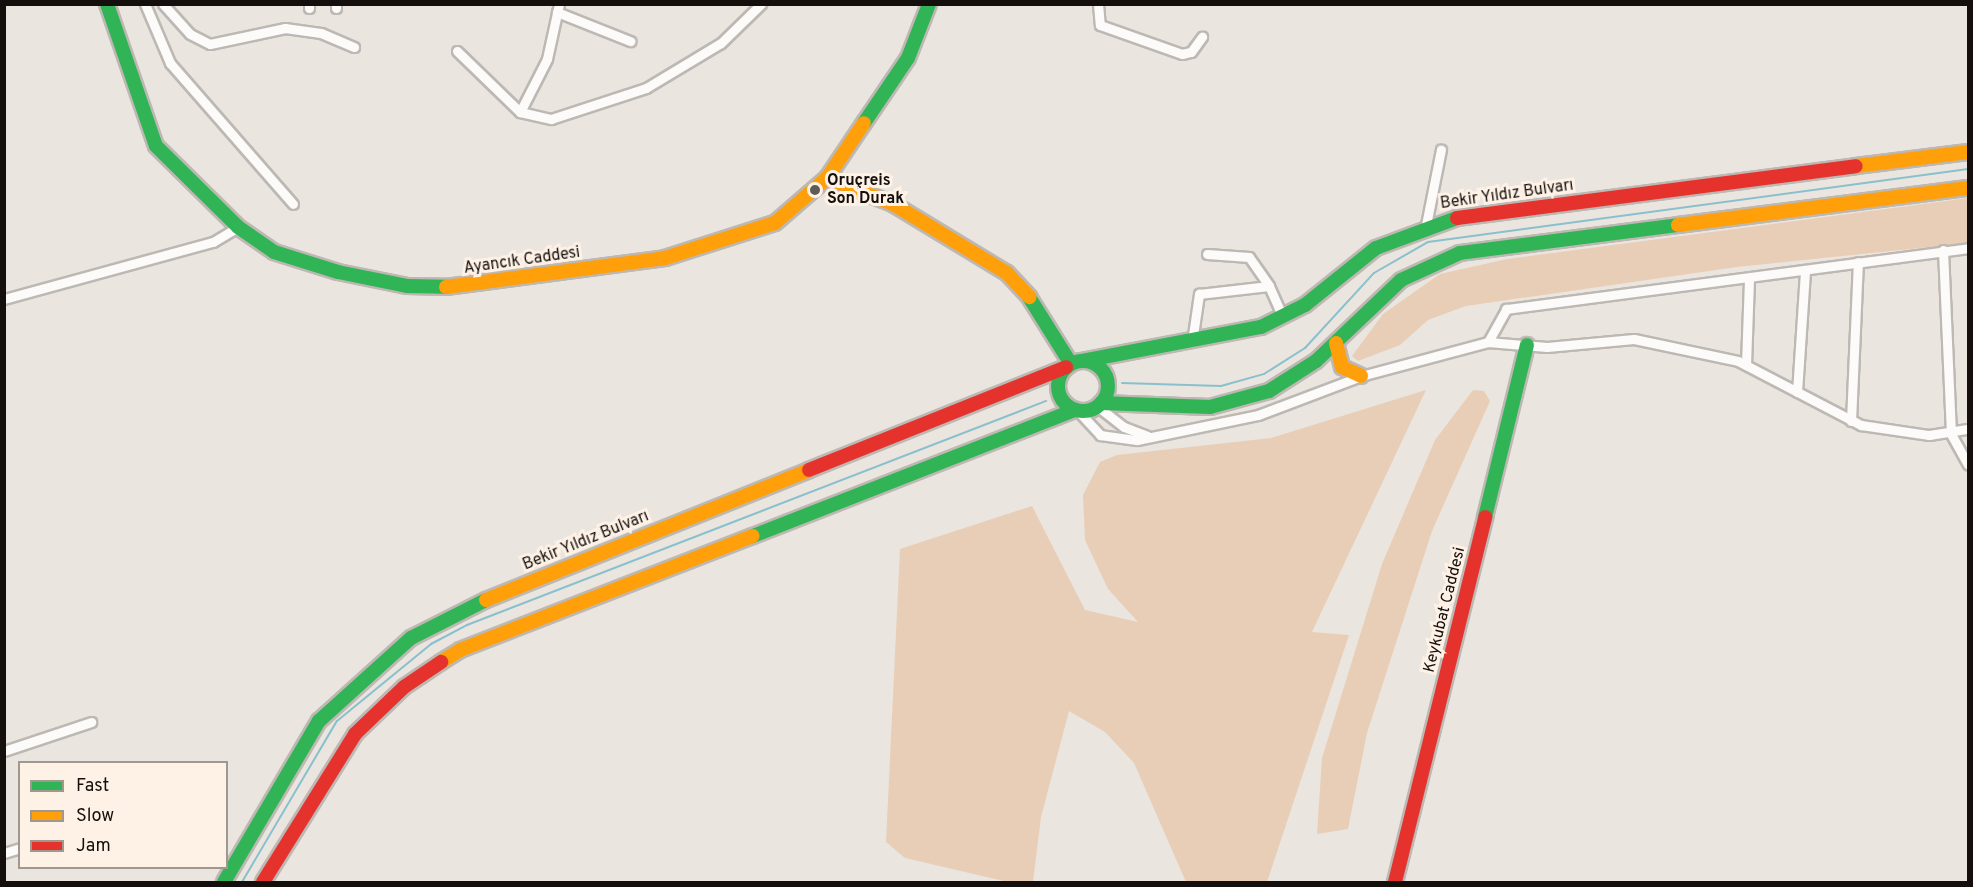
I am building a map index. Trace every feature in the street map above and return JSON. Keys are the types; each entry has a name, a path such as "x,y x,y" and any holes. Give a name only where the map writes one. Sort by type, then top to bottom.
{"main road":[{"name":"Ayancık Caddesi","path":"107,4 156,146 238,227 274,252 338,272 407,286 471,287 665,258 722,243 775,223 827,178 908,58 930,4"},
{"name":"Bekir Yıldız Bulvarı","path":"224,882 319,721 411,638 500,593 1073,364 1245,333 1283,317 1376,248 1426,225 1462,215 1968,152"},
{"path":"827,178 892,204 1007,273 1033,301 1073,364 1105,374 1107,390 1099,405"},
{"path":"263,882 355,734 391,698 460,650 1076,410 1099,405 1195,407 1240,401 1295,377 1336,343 1401,280 1460,253 1968,188"},
{"path":"1336,343 1342,367 1361,376"},
{"name":"Keykubat Caddesi","path":"1395,882 1527,345"},
{"path":"1073,364 1058,393 1076,410"}],"street":[{"path":"145,4 153,35 170,63 293,204"},
{"path":"163,4 190,34 210,44 285,28 321,33 354,47"},
{"path":"457,51 520,112 551,119 646,88 722,43 761,4"},
{"path":"1098,4 1100,24 1182,54 1191,52 1202,37"},
{"path":"520,112 547,59 557,7 630,41"},
{"path":"1426,225 1441,149"},
{"path":"4,299 213,242 238,227"},
{"path":"1488,342 1506,309 1968,248"},
{"path":"1943,250 1951,434 1968,465"},
{"path":"1207,254 1249,257 1269,286 1283,317"},
{"path":"1851,421 1858,262"},
{"path":"1797,392 1805,270"},
{"path":"1746,364 1749,278"},
{"path":"1192,343 1199,294 1269,286"},
{"path":"1076,410 1107,438 1152,436 1258,415 1361,376 1488,342 1527,345 1648,340 1746,364 1851,421 1919,434 1951,434 1968,429"},
{"path":"1099,405 1129,430 1152,436"},
{"path":"4,751 91,722"}],"shaded area":[{"path":"1968,198 1968,243 1737,267 1466,306 1428,320 1400,345 1358,361 1352,356 1383,314 1440,274 1507,259"},
{"path":"1426,390 1312,632 1349,635 1267,882 1186,882 1134,763 1105,732 1069,711 1041,817 1033,882 1008,882 905,858 886,842 900,549 1032,506 1085,610 1138,622 1108,589 1085,540 1083,495 1100,462 1117,455 1271,438"},
{"path":"1473,390 1484,391 1490,401 1432,531 1367,733 1348,829 1317,834 1322,758 1382,564 1435,440"}],"waterway":[{"path":"1122,383 1221,386 1264,374 1305,348 1374,273 1428,242 1968,169"},
{"path":"242,882 337,721 431,644 467,625 1046,401"}],"traffic: fast":[{"path":"107,4 156,146 238,227 274,252 338,272 407,286 446,287"},
{"path":"864,123 908,58 929,4"},
{"path":"1082,361 1261,327 1305,305 1376,248 1457,218"},
{"path":"1101,403 1210,407 1269,391 1316,361 1401,280 1460,253 1678,225"},
{"path":"1029,297 1071,364"},
{"path":"1485,517 1527,345"},
{"path":"1078,361 1088,361 1101,368 1108,381 1108,386 1108,391 1101,404 1088,411 1078,411 1069,407 1062,400 1058,391 1058,381 1062,372 1069,365 1078,361"},
{"path":"753,536 1075,410"},
{"path":"224,882 319,721 411,638 486,600"}],"traffic: slow":[{"path":"446,287 665,258 775,223 827,178 864,123"},
{"path":"1856,166 1968,152"},
{"path":"827,178 893,204 1007,273 1029,297"},
{"path":"1678,225 1968,188"},
{"path":"1336,343 1342,367 1361,376"},
{"path":"486,600 809,470"},
{"path":"441,662 460,650 753,536"}],"traffic: jam":[{"path":"1457,218 1856,166"},
{"path":"809,470 1066,367"},
{"path":"1395,882 1485,517"},
{"path":"263,882 355,734 404,687 441,662"}],"place":[{"name":"Oruçreis Son Durak","path":"815,190"}]}
